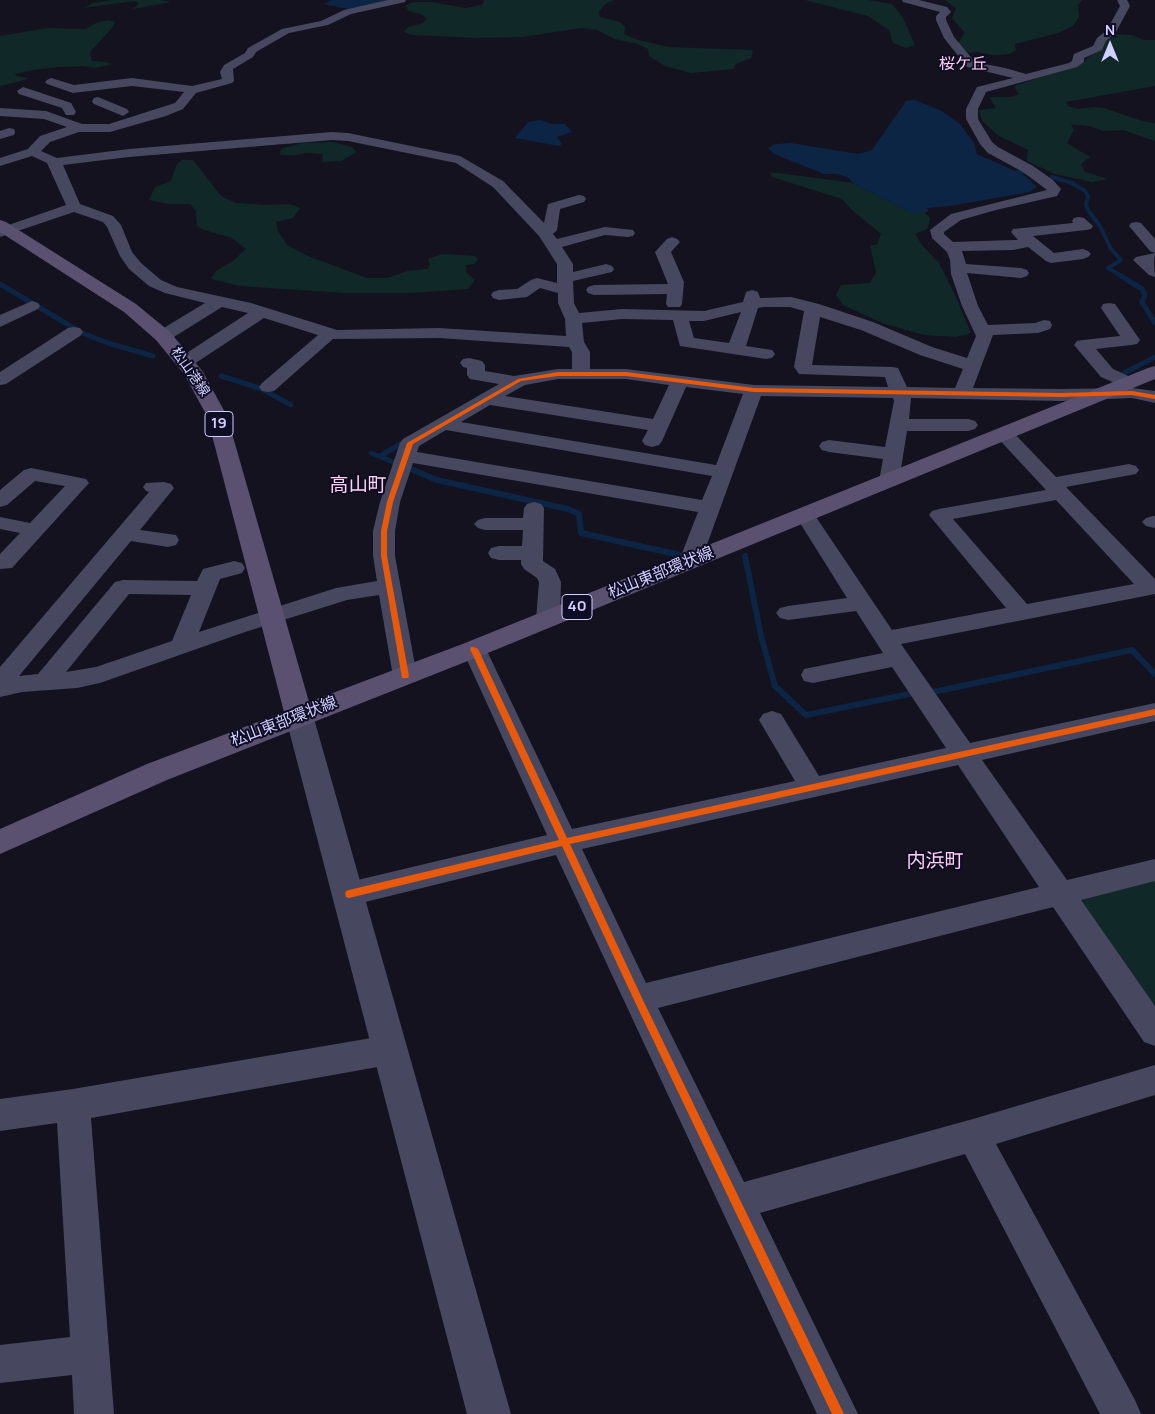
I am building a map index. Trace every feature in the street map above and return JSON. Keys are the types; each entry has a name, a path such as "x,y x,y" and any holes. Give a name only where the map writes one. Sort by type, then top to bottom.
{"main road":[{"name":"松山港線","path":"3,229 130,308 163,336 202,386 217,416 300,715"},
{"name":"松山東部環状線","path":"0,842 157,772 474,649 1155,372"}],"street":[{"path":"150,92 189,95 228,81 226,72 228,66 286,31 319,24 348,12 401,0"},
{"path":"907,0 943,9 946,12 941,16 947,33 970,65 1005,71 1023,77"},
{"path":"962,393 985,336 970,306 958,268 958,260 951,247 937,236 937,230 956,217 993,206 1044,196 1052,193 1054,189 1028,169 993,150 987,144 972,119 972,109 982,90 1023,77 1073,65 1078,62 1078,56 1098,48 1101,40 1111,32 1125,6 1122,0"},
{"path":"51,82 73,89 132,82 172,86 189,95"},
{"path":"9,96 24,91 67,106 103,99 123,112"},
{"path":"0,112 46,115 78,128 110,128 162,113 179,106 189,95"},
{"path":"58,119 72,115 67,106"},
{"path":"0,162 33,152 45,139 138,107 162,113"},
{"path":"136,121 150,130"},
{"path":"54,162 129,153 321,136 348,137 465,162 498,184 549,239 565,264 566,303 573,319 575,342 581,352 581,373"},
{"path":"33,152 46,156 54,162 74,207"},
{"path":"0,153 13,158"},
{"path":"549,239 553,207 579,199"},
{"path":"3,229 74,207 108,220 114,225 125,253 135,266 155,282 193,296 262,312 329,334 439,333 486,342 575,342"},
{"path":"951,247 1013,245 1022,235 1086,226 1079,221"},
{"path":"1136,226 1155,248"},
{"path":"549,239 606,231 628,232"},
{"path":"1022,235 1051,258 1083,254"},
{"path":"672,242 663,252 676,282 675,316 686,342 766,354"},
{"path":"562,259 579,255"},
{"path":"1155,258 1141,260 1155,272"},
{"path":"958,268 1021,273"},
{"path":"499,295 521,294 531,278 566,284 610,281 676,288"},
{"path":"594,290 610,281"},
{"path":"573,319 622,314 704,316 751,301 779,301 813,308 867,326 926,351 973,366"},
{"path":"736,350 751,301"},
{"path":"163,336 219,302"},
{"path":"0,322 32,306"},
{"path":"813,308 803,367 805,370 892,372 903,401 889,481"},
{"path":"185,362 262,312"},
{"path":"1106,312 1131,340 1082,345 1107,373 1129,383"},
{"path":"983,330 1038,328 1044,325"},
{"path":"0,380 74,332"},
{"path":"268,387 329,334"},
{"path":"704,383 716,346"},
{"path":"469,363 476,365 476,375 516,382"},
{"path":"406,676 384,556 384,531 390,502 405,456 410,443 516,382 536,376 581,373 626,374 754,390 901,393 1132,393 1155,397"},
{"path":"644,459 680,380"},
{"path":"690,561 754,390"},
{"path":"486,399 659,426"},
{"path":"442,424 723,472"},
{"path":"898,425 968,424"},
{"path":"1004,434 1153,588"},
{"path":"830,446 894,454"},
{"path":"405,456 710,508"},
{"path":"1022,613 939,514 1056,489 1129,470"},
{"path":"0,500 32,474 79,483 4,563"},
{"path":"0,683 164,488 153,487"},
{"path":"805,514 892,649 966,754 1155,1032"},
{"path":"485,524 534,516 532,564 546,574 550,582 548,619"},
{"path":"0,523 35,530"},
{"path":"126,534 168,540"},
{"path":"499,552 532,552"},
{"path":"182,648 212,574 234,568"},
{"path":"0,688 46,681 77,680 100,675 182,648 237,627 344,593 389,586"},
{"path":"46,681 124,587 206,588"},
{"path":"813,676 892,649 1022,613 1153,588"},
{"path":"788,613 861,603"},
{"path":"474,649 638,999 838,1414"},
{"path":"349,894 565,842 1155,712"},
{"path":"300,715 389,1050 489,1414"},
{"path":"772,720 813,788"},
{"path":"638,999 1155,870"},
{"path":"0,1115 73,1105 389,1050"},
{"path":"736,1202 974,1135 1155,1080"},
{"path":"73,1105 94,1414"},
{"path":"974,1135 1122,1414"},
{"path":"0,1364 90,1354"}],"green space":[{"path":"112,0 160,0 171,2 133,9 139,3 135,1 83,8 93,3"},
{"path":"484,0 614,0 605,4 599,12 600,17 620,22 625,27 624,34 638,40 669,47 753,50 751,58 736,64 734,69 691,73 665,66 649,56 648,49 638,44 615,39 597,30 582,28 522,37 476,38 413,35 404,32 408,27 423,23 427,19 421,14 408,11 406,5 413,2 432,2 465,8 483,4"},
{"path":"805,0 868,0 892,4 903,18 915,45 906,48 893,43 889,30 868,16"},
{"path":"945,0 1082,0 1078,5 1079,17 1073,26 1058,33 1015,44 1016,50 1010,54 993,55 977,52 970,53 963,49 958,43 965,33 952,18 956,8"},
{"path":"108,20 115,22 112,28 90,52 92,61 112,64 95,68 84,66 32,70 15,74 16,76 28,78 25,80 0,86 0,36 48,28 86,29 96,23"},
{"path":"1115,34 1131,35 1144,40 1155,40 1155,86 1066,102 1068,106 1078,109 1104,108 1142,121 1155,123 1155,141 1123,130 1104,131 1089,126 1071,124 1074,130 1067,143 1090,157 1081,164 1085,172 1108,179 1092,182 1055,174 1027,161 1028,150 999,136 982,121 979,110 996,108 989,97 1011,97 1019,94 1014,86 1084,63 1088,57 1102,50 1107,40"},
{"path":"333,142 352,147 357,152 341,161 322,162 323,154 280,155 281,149 302,143"},
{"path":"182,160 193,160 221,196 236,203 290,204 300,208 293,218 276,222 278,231 287,245 308,256 367,278 387,278 408,271 427,269 430,265 428,259 442,254 475,256 478,259 475,264 466,265 466,272 475,280 468,289 411,293 346,293 240,286 211,279 215,272 234,260 246,249 232,238 204,230 197,226 196,211 190,204 168,204 149,200 155,187 171,181 177,164"},
{"path":"770,173 853,183 912,213 925,213 930,218 927,229 915,234 922,245 939,263 971,333 956,337 924,335 882,323 843,305 836,295 841,285 870,283 876,272 870,246 877,244 881,234 853,211 842,199 772,177"},
{"path":"1155,879 1155,1018 1074,900"}],"water":[{"path":"332,0 394,0 353,10 324,4"},
{"path":"915,100 942,111 960,124 974,143 977,154 1024,175 1037,187 1030,192 950,206 927,208 928,211 925,213 912,213 853,183 847,177 837,174 824,174 774,154 768,148 775,144 791,143 858,154 872,150 906,101"},
{"path":"540,120 552,124 565,124 572,132 557,137 562,144 559,146 515,138 528,122"}],"waterway":[{"path":"1017,172 1025,172"},
{"path":"1052,177 1072,183 1085,191 1088,196 1086,205 1088,210 1100,226 1111,249 1121,260 1108,268 1123,277"},
{"path":"1121,276 1142,289 1145,294 1142,302 1155,323"},
{"path":"0,284 82,333 108,343 153,356"},
{"path":"1124,373 1155,357"},
{"path":"221,376 262,389 291,405"},
{"path":"380,456 407,440"},
{"path":"371,453 416,471"},
{"path":"413,470 437,480 568,509 579,514 581,533 680,555"},
{"path":"745,556 761,636 775,686 806,715 909,694 938,691 1132,650 1155,674"}],"cycle path":[{"path":"405,676 384,556 384,531 390,502 410,443 520,380 558,374 626,374 754,390 1061,395 1132,393 1155,397"},
{"path":"474,649 638,999 838,1414"},
{"path":"349,894 565,842 1155,712"}],"district":[{"name":"桜ケ丘","path":"963,65"},
{"name":"高山町","path":"358,486"},
{"name":"内浜町","path":"935,862"}]}
